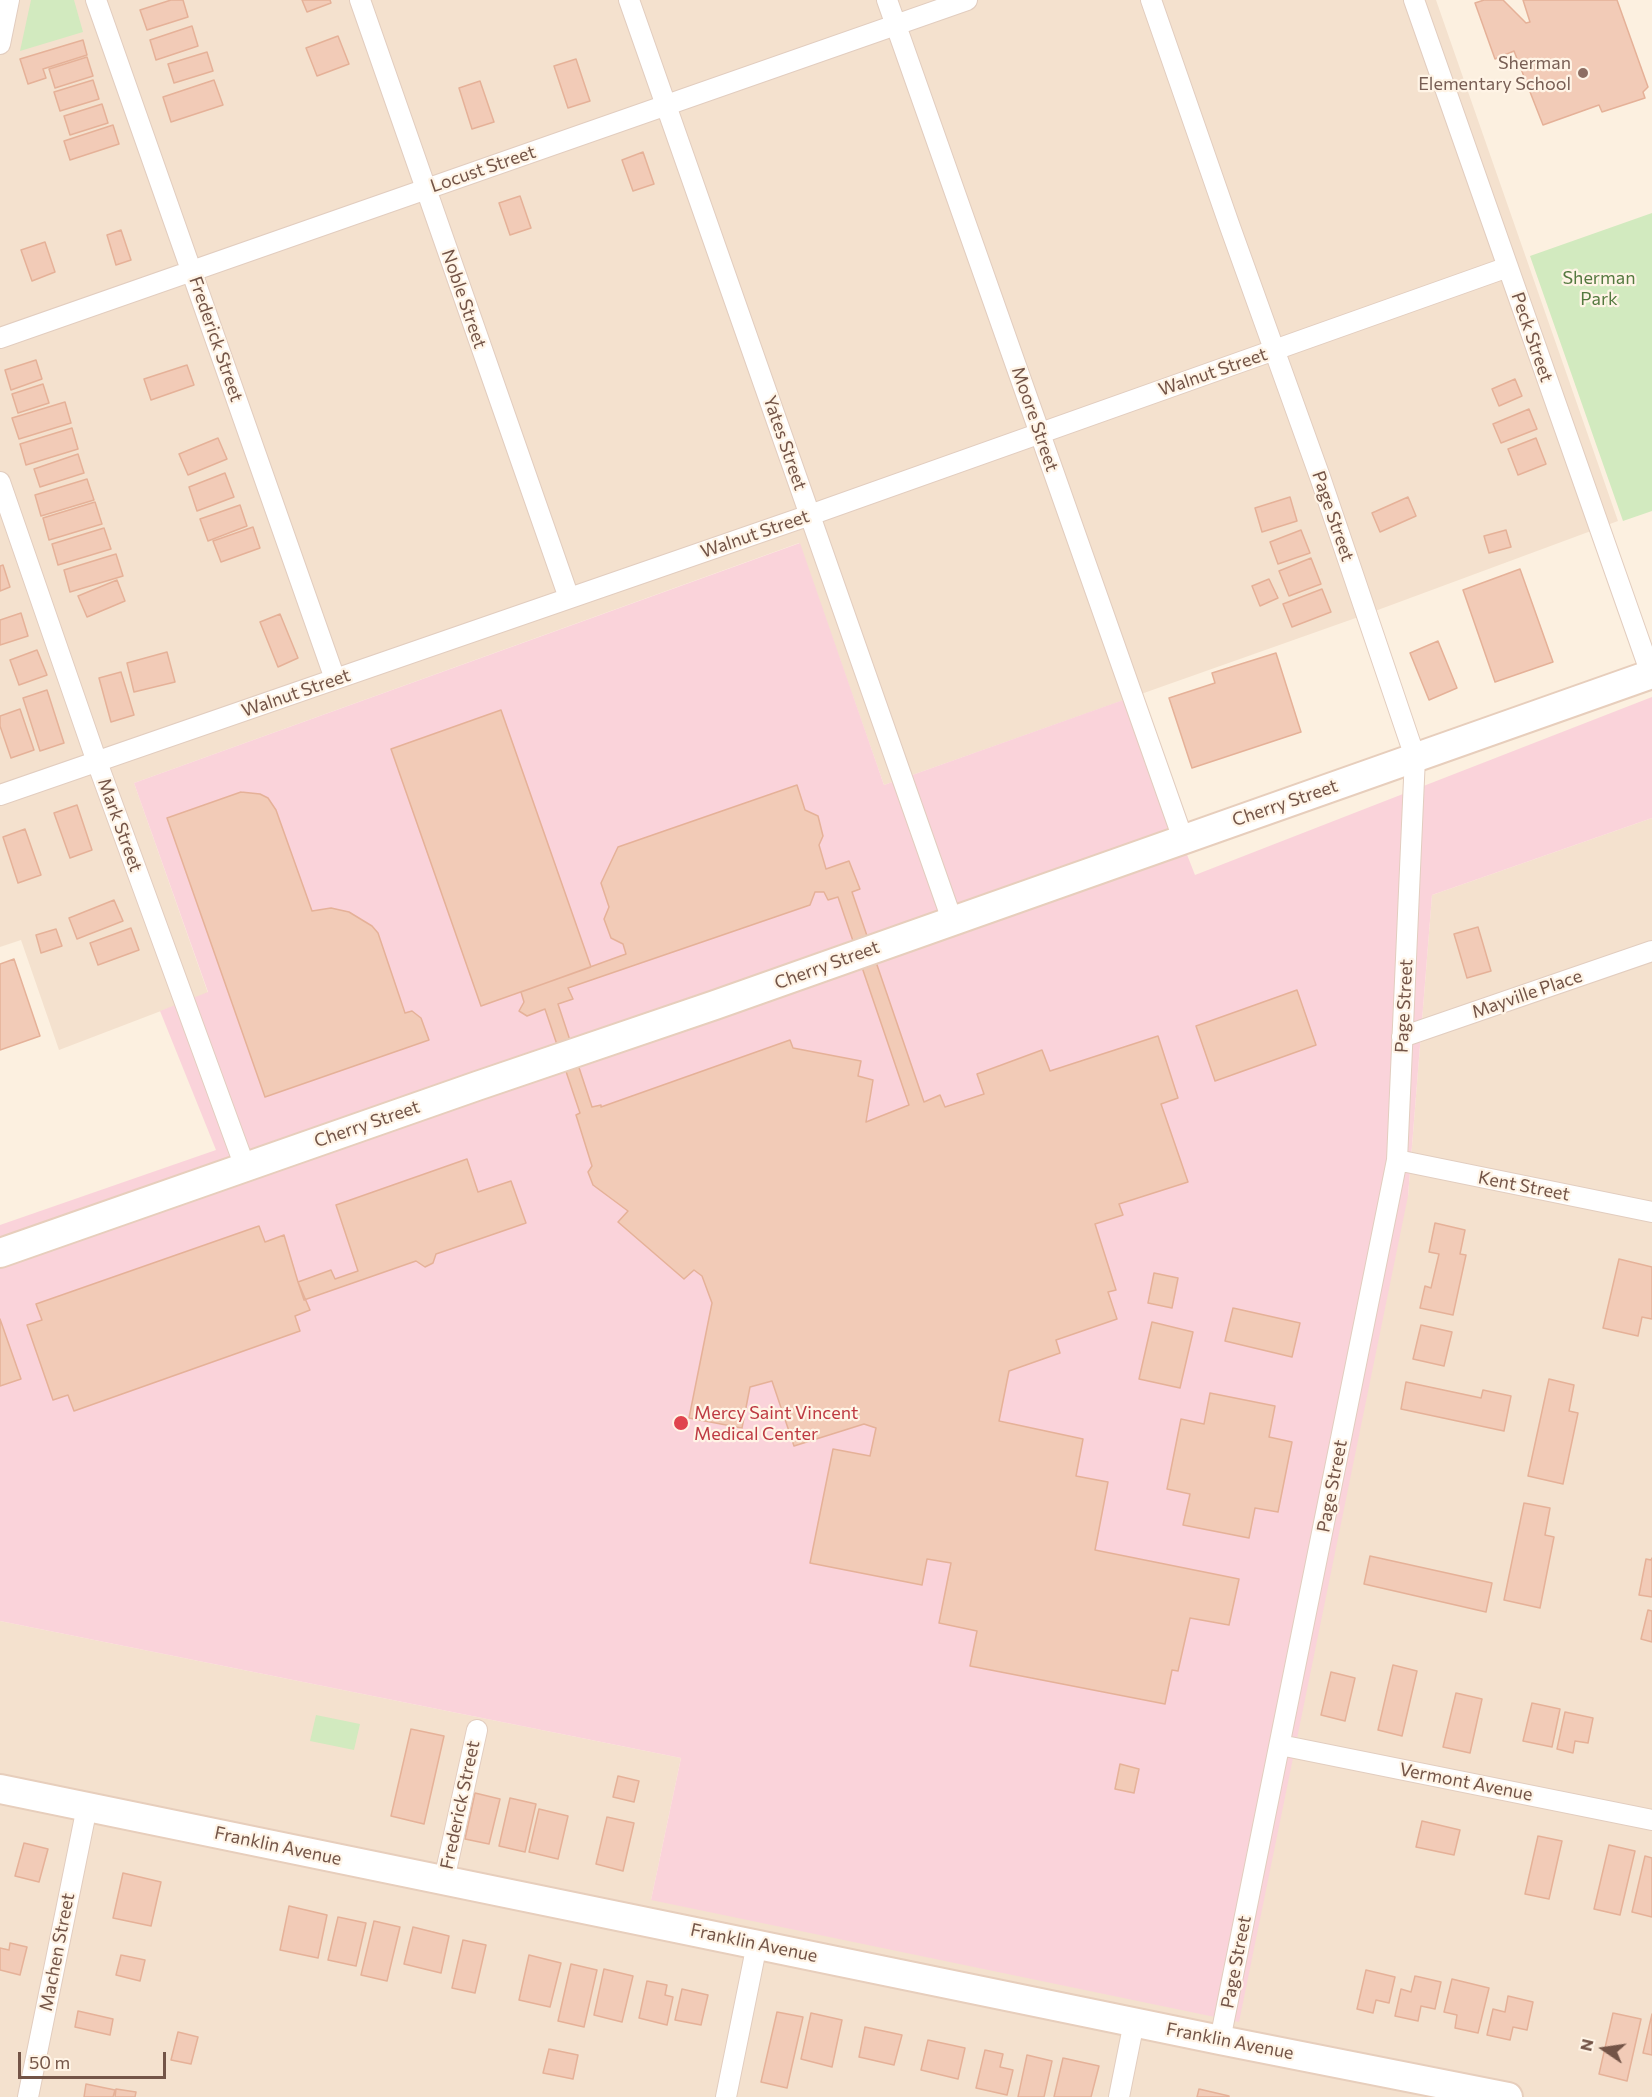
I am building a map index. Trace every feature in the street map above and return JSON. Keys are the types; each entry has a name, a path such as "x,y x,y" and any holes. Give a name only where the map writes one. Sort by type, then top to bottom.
{"main road":[{"name":"Cherry Street","path":"0,1253 715,1005 1651,674"},
{"name":"Franklin Avenue","path":"0,1789 1508,2097"}],"street":[{"path":"0,44 9,0"},
{"name":"Frederick Street","path":"96,0 335,679"},
{"name":"Noble Street","path":"360,0 569,598"},
{"name":"Yates Street","path":"629,0 952,920"},
{"name":"Moore Street","path":"887,0 1183,839"},
{"name":"Locust Street","path":"0,339 967,0"},
{"name":"Page Street","path":"1151,0 1320,477 1415,757 1397,1160 1220,2040"},
{"name":"Peck Street","path":"1414,0 1651,674"},
{"name":"Walnut Street","path":"0,795 810,515 1508,267"},
{"name":"Mark Street","path":"0,482 97,762 245,1167"},
{"name":"Mayville Place","path":"1402,1037 1652,951"},
{"name":"Kent Street","path":"1397,1160 1652,1212"},
{"name":"Frederick Street","path":"444,1880 477,1730"},
{"name":"Vermont Avenue","path":"1280,1745 1652,1820"},
{"name":"Machen Street","path":"28,2097 87,1807"},
{"path":"726,2097 757,1944"},
{"path":"1119,2097 1134,2022"}],"shaded area":[{"path":"0,0 1436,0 1618,521 1367,614 884,785 799,543 134,783 208,993 59,1050 21,940 0,947"},
{"name":"Mercy Saint Vincent Medical Center","path":"800,543 884,785 1126,699 1195,875 1652,697 1652,818 1432,895 1408,1196 1239,2022 651,1900 681,1758 0,1621 0,1225 216,1150 160,1011 208,992 134,783"},
{"path":"1652,818 1652,2097 0,2097 0,1621 681,1758 651,1900 1408,1196 1432,895"}],"green space":[{"path":"31,0 74,0 83,32 20,51"},
{"name":"Sherman Park","path":"1652,213 1652,511 1623,521 1530,256"},
{"path":"316,1715 360,1724 354,1750 310,1741"}],"building":[{"path":"171,0 183,0 188,17 147,30 140,10"},
{"path":"302,0 330,0 331,3 307,12"},
{"name":"Sherman Elementary School","path":"1484,0 1503,0 1526,23 1530,22 1523,0 1617,0 1648,87 1643,92 1645,98 1602,112 1599,105 1543,125 1514,51 1495,59 1475,3"},
{"path":"192,26 198,46 156,60 150,40"},
{"path":"338,36 349,64 317,76 306,48"},
{"path":"83,40 87,55 43,69 46,78 28,84 20,59"},
{"path":"207,52 213,71 174,83 168,64"},
{"path":"87,57 93,76 55,88 49,69"},
{"path":"576,59 590,101 568,108 554,66"},
{"path":"93,80 99,99 60,111 54,92"},
{"path":"214,80 223,105 171,122 163,97"},
{"path":"480,81 494,122 472,129 459,88"},
{"path":"102,104 108,123 70,135 64,116"},
{"path":"113,125 119,144 70,160 64,141"},
{"path":"643,152 654,184 633,191 622,160"},
{"path":"520,196 531,228 510,235 499,203"},
{"path":"121,230 131,260 116,265 107,235"},
{"path":"45,242 55,272 32,281 21,250"},
{"path":"36,360 42,379 11,390 5,370"},
{"path":"187,365 194,385 151,400 144,379"},
{"path":"1515,379 1522,396 1499,406 1492,389"},
{"path":"43,384 49,403 18,413 12,394"},
{"path":"65,402 71,423 19,439 12,418"},
{"path":"1529,409 1537,429 1501,443 1493,424"},
{"path":"72,428 78,449 26,465 20,444"},
{"path":"218,438 227,459 188,475 179,454"},
{"path":"1536,438 1546,464 1518,475 1508,449"},
{"path":"78,454 84,473 40,487 34,469"},
{"path":"225,473 234,497 197,511 189,487"},
{"path":"87,479 94,500 41,516 35,495"},
{"path":"1290,497 1297,521 1262,532 1255,508"},
{"path":"1408,497 1416,516 1380,532 1372,513"},
{"path":"95,502 102,524 49,540 43,518"},
{"path":"240,505 247,526 208,541 200,519"},
{"path":"253,527 260,548 221,562 213,541"},
{"path":"104,528 111,549 58,565 52,544"},
{"path":"1301,530 1310,553 1278,564 1270,542"},
{"path":"1506,530 1511,547 1489,553 1484,536"},
{"path":"116,554 123,576 70,592 64,570"},
{"path":"1311,558 1321,584 1289,596 1279,571"},
{"path":"3,565 10,587 0,591 0,566"},
{"path":"1520,569 1553,662 1495,682 1463,590"},
{"path":"1269,579 1278,598 1260,606 1252,586"},
{"path":"117,580 125,601 87,617 78,596"},
{"path":"1322,589 1331,612 1292,627 1283,604"},
{"path":"21,613 28,636 0,645 0,620"},
{"path":"280,614 298,658 278,667 260,622"},
{"path":"1438,641 1457,688 1429,700 1410,653"},
{"path":"37,650 47,675 19,685 10,660"},
{"path":"167,652 175,682 134,692 127,663"},
{"path":"1276,653 1301,732 1192,768 1169,698 1215,683 1212,673"},
{"path":"121,672 134,715 111,722 99,678"},
{"path":"47,690 64,743 40,751 23,698"},
{"path":"20,709 34,750 11,758 0,726 0,716"},
{"path":"501,710 591,967 481,1006 391,749"},
{"path":"797,785 805,810 818,816 823,836 819,845 826,869 849,861 860,889 852,892 924,1102 940,1095 945,1107 984,1094 977,1074 1042,1050 1050,1071 1158,1036 1178,1098 1161,1104 1188,1182 1119,1204 1123,1215 1095,1224 1116,1290 1108,1292 1117,1319 1056,1340 1060,1353 1009,1371 999,1421 1083,1439 1076,1476 1108,1482 1095,1550 1239,1579 1229,1625 1190,1618 1178,1671 1172,1670 1165,1704 970,1666 977,1631 939,1623 951,1563 927,1559 922,1585 810,1563 833,1449 870,1456 876,1428 864,1424 794,1446 772,1381 750,1387 742,1428 689,1418 712,1303 702,1276 694,1270 684,1279 618,1222 628,1211 593,1185 588,1172 592,1166 576,1115 580,1113 545,1009 527,1016 519,1011 524,1002 521,992 626,954 623,944 611,938 604,919 609,907 601,883 618,847","holes":["815,892 824,892 828,900 838,897 909,1105 866,1122 873,1080 858,1076 861,1061 793,1048 790,1040 601,1107 601,1105 592,1107 558,1004 573,999 568,988 810,905"]},
{"path":"241,792 260,794 268,798 276,810 312,911 331,908 349,912 372,926 378,933 405,1013 412,1011 421,1018 429,1040 265,1097 167,818"},
{"path":"77,805 92,850 70,858 54,813"},
{"path":"25,829 41,875 18,883 3,837"},
{"path":"114,900 123,921 77,939 69,918"},
{"path":"1478,927 1491,971 1467,978 1454,934"},
{"path":"131,928 139,950 98,965 90,943"},
{"path":"56,929 62,946 41,953 36,935"},
{"path":"14,959 40,1036 0,1050 0,964"},
{"path":"1297,990 1316,1045 1215,1081 1196,1026"},
{"path":"467,1159 478,1192 511,1181 526,1223 436,1254 433,1263 425,1267 416,1261 304,1300 298,1282 331,1270 335,1279 358,1271 336,1205"},
{"path":"1435,1223 1465,1230 1460,1254 1466,1255 1453,1315 1420,1308 1425,1286 1431,1288 1439,1254 1429,1252"},
{"path":"259,1226 265,1242 284,1235 298,1282 310,1310 295,1316 300,1331 74,1411 68,1395 53,1400 27,1325 42,1320 36,1304"},
{"path":"1619,1259 1652,1267 1652,1319 1642,1317 1638,1336 1603,1328"},
{"path":"1154,1273 1178,1278 1172,1308 1148,1303"},
{"path":"1233,1308 1300,1323 1292,1357 1225,1341"},
{"path":"0,1319 21,1379 0,1386"},
{"path":"1152,1322 1193,1332 1180,1388 1139,1379"},
{"path":"1421,1325 1452,1332 1444,1366 1413,1359"},
{"path":"1549,1379 1574,1385 1569,1411 1578,1413 1563,1484 1528,1476"},
{"path":"1406,1382 1481,1398 1483,1390 1511,1396 1504,1431 1401,1409"},
{"path":"1210,1393 1275,1406 1269,1437 1292,1442 1278,1512 1255,1508 1249,1538 1183,1525 1190,1494 1167,1489 1181,1419 1204,1424"},
{"path":"1524,1503 1550,1508 1545,1535 1554,1537 1540,1608 1504,1600"},
{"path":"1370,1556 1492,1583 1486,1612 1364,1584"},
{"path":"1652,1558 1652,1597 1639,1595 1646,1559 1651,1560"},
{"path":"1648,1610 1652,1611 1652,1642 1641,1639"},
{"path":"1393,1665 1417,1671 1402,1736 1378,1730"},
{"path":"1331,1672 1355,1678 1345,1721 1321,1715"},
{"path":"1456,1693 1482,1699 1470,1753 1443,1747"},
{"path":"1532,1703 1560,1709 1552,1747 1523,1741"},
{"path":"1565,1712 1593,1718 1588,1743 1575,1741 1573,1753 1557,1749"},
{"path":"411,1729 444,1736 424,1824 391,1816"},
{"path":"1120,1764 1139,1769 1134,1793 1115,1789"},
{"path":"618,1776 639,1781 634,1802 613,1797"},
{"path":"475,1793 500,1799 489,1844 465,1839"},
{"path":"510,1798 536,1804 525,1852 499,1846"},
{"path":"539,1809 568,1816 558,1859 529,1852"},
{"path":"607,1817 634,1823 623,1871 596,1864"},
{"path":"1422,1821 1460,1830 1454,1855 1416,1847"},
{"path":"1538,1836 1562,1841 1549,1899 1525,1894"},
{"path":"24,1843 48,1849 39,1882 15,1876"},
{"path":"1609,1845 1635,1851 1620,1915 1594,1909"},
{"path":"1645,1856 1652,1858 1652,1917 1632,1912"},
{"path":"123,1873 161,1882 151,1926 113,1918"},
{"path":"289,1906 327,1915 318,1958 280,1950"},
{"path":"338,1917 366,1923 356,1966 328,1960"},
{"path":"374,1921 400,1927 387,1981 361,1975"},
{"path":"413,1927 449,1936 441,1973 404,1964"},
{"path":"463,1940 486,1945 475,1993 452,1988"},
{"path":"10,1943 27,1947 20,1975 0,1970 0,1948 9,1950"},
{"path":"121,1955 145,1960 140,1981 116,1975"},
{"path":"529,1955 561,1963 550,2007 519,2000"},
{"path":"571,1964 597,1970 584,2027 558,2021"},
{"path":"604,1969 633,1976 622,2022 594,2015"},
{"path":"1366,1970 1395,1977 1389,2003 1376,2000 1373,2013 1357,2009"},
{"path":"1415,1976 1441,1982 1435,2009 1421,2006 1418,2021 1395,2016 1401,1989 1411,1992"},
{"path":"1452,1979 1489,1988 1478,2033 1455,2028 1457,2015 1444,2012"},
{"path":"647,1981 667,1985 665,1995 673,1997 667,2025 639,2018"},
{"path":"682,1989 708,1995 701,2025 675,2020"},
{"path":"1508,1996 1533,2002 1527,2030 1513,2027 1510,2040 1487,2035 1493,2009 1505,2012"},
{"path":"78,2011 113,2019 110,2035 75,2027"},
{"path":"777,2012 803,2017 787,2088 761,2082"},
{"path":"811,2013 842,2020 832,2067 801,2059"},
{"path":"1613,2013 1641,2019 1627,2081 1599,2074"},
{"path":"1652,2014 1652,2055 1643,2053"},
{"path":"865,2027 902,2035 894,2065 859,2057"},
{"path":"178,2032 198,2037 191,2064 171,2060"},
{"path":"928,2040 965,2048 958,2079 921,2070"},
{"path":"549,2049 578,2055 573,2079 543,2073"},
{"path":"985,2050 1003,2054 1000,2067 1013,2070 1007,2095 976,2088"},
{"path":"1027,2055 1052,2061 1044,2097 1018,2097"},
{"path":"1063,2058 1099,2066 1091,2097 1054,2097"},
{"path":"86,2084 115,2090 113,2097 84,2097"},
{"path":"116,2089 136,2092 135,2097 115,2097"},
{"path":"1199,2089 1229,2096 1229,2097 1197,2097"}],"place":[{"name":"Sherman Elementary School","path":"1583,73"},
{"name":"Mercy Saint Vincent Medical Center","path":"681,1423"}]}
